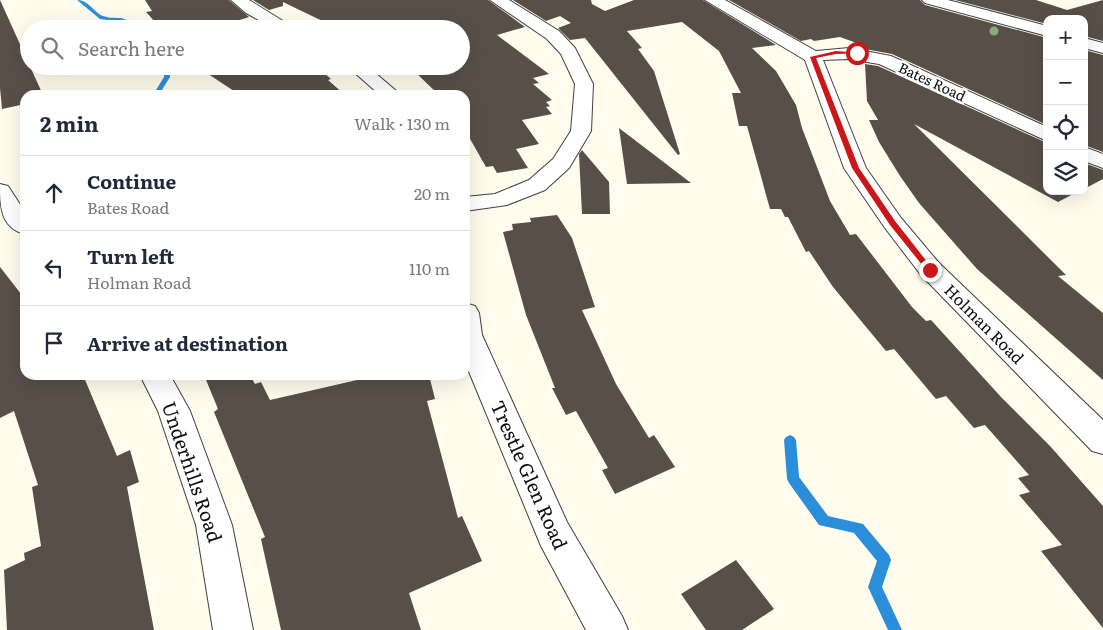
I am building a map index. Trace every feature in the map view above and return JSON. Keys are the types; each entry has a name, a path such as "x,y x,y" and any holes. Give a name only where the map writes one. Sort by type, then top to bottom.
{"street":[{"path":"239,0 252,10 271,20"},
{"path":"470,203 499,200 537,185 561,163 581,131 584,84 569,52 554,35 498,0"},
{"path":"712,0 738,12 813,57"},
{"path":"930,0 1043,30"},
{"path":"1088,44 1103,48"},
{"name":"Bates Road","path":"813,57 836,52 857,53 885,60 1043,133"},
{"name":"Holman Road","path":"813,57 856,168 893,223 930,270 1103,441"},
{"path":"367,75 386,90"},
{"path":"1088,155 1103,162"},
{"path":"0,191 20,222"},
{"name":"Trestle Glen Road","path":"470,340 554,534 608,630"},
{"name":"Underhills Road","path":"158,380 174,411 214,525 233,630"}],"building":[{"path":"0,0 20,44 20,75 34,75 41,90 20,90 20,105 2,109 0,88"},
{"path":"145,0 229,0 249,17 240,20 153,20 146,12 152,11"},
{"path":"253,0 488,0 525,27 497,35 549,74 533,78 539,83 533,84 552,100 546,102 550,106 546,107 552,114 522,120 539,144 516,149 528,168 497,173 493,166 486,167 470,139 470,90 434,90 418,75 470,75 470,20 320,20 283,2 283,6 269,10"},
{"path":"513,0 591,0 592,4 605,11 634,0 703,0 776,45 752,48 776,71 796,105 802,128 830,201 850,235 856,234 912,307 926,321 931,320 1001,397 1050,446 1103,506 1103,628 1041,551 1062,545 1019,495 1030,492 1018,478 1029,475 985,425 974,428 946,396 936,399 894,349 886,351 833,287 809,251 806,252 788,217 785,217 781,209 770,209 747,126 739,126 732,93 741,93 719,51 682,22 627,31 642,48 638,49 654,71 680,154 678,155 585,38 570,40 558,28 571,23 560,16 546,21"},
{"path":"729,0 920,0 925,5 1043,37 1043,123 892,54 865,49 865,46 840,37 801,41"},
{"path":"955,0 1036,0 1067,10 1103,0 1103,41 1088,37 1088,15 1043,15 1043,23"},
{"path":"1088,51 1103,55 1103,152 1088,146"},
{"path":"865,64 878,66 1043,141 1043,194 914,124 1066,275 1058,276 1103,313 1103,380 977,269 919,203 879,142 869,120 878,120 867,101"},
{"path":"210,75 326,75 331,79 328,80 339,90 232,90"},
{"path":"619,128 691,183 627,184"},
{"path":"582,150 609,182 610,214 582,214 579,154"},
{"path":"1088,164 1103,170 1103,179 1088,187"},
{"path":"1045,195 1071,195 1058,202"},
{"path":"557,215 572,238 595,307 582,310 616,384 649,438 654,435 675,467 615,494 602,470 608,468 576,411 566,415 552,388 555,388 526,315 503,232 513,230 512,224 531,222 530,218"},
{"path":"0,267 20,293 20,380 85,380 117,456 130,450 139,482 127,487 154,630 7,630 4,570 25,560 24,553 41,546 32,487 38,485 14,411 0,418"},
{"path":"206,380 253,380 255,384 261,382 270,400 357,380 430,380 435,399 427,401 458,518 462,516 482,561 409,593 421,630 281,630 261,539 265,537 214,412 218,409"},
{"path":"736,560 774,609 742,630 706,630 681,594"}],"waterway":[{"path":"80,0 102,18 124,20"},
{"path":"159,90 167,75"},
{"path":"790,440 793,479 824,521 858,528 884,560 875,587 895,630"}],"route":[{"path":"857,53 836,52 813,57 856,168 893,223 930,270"}]}
